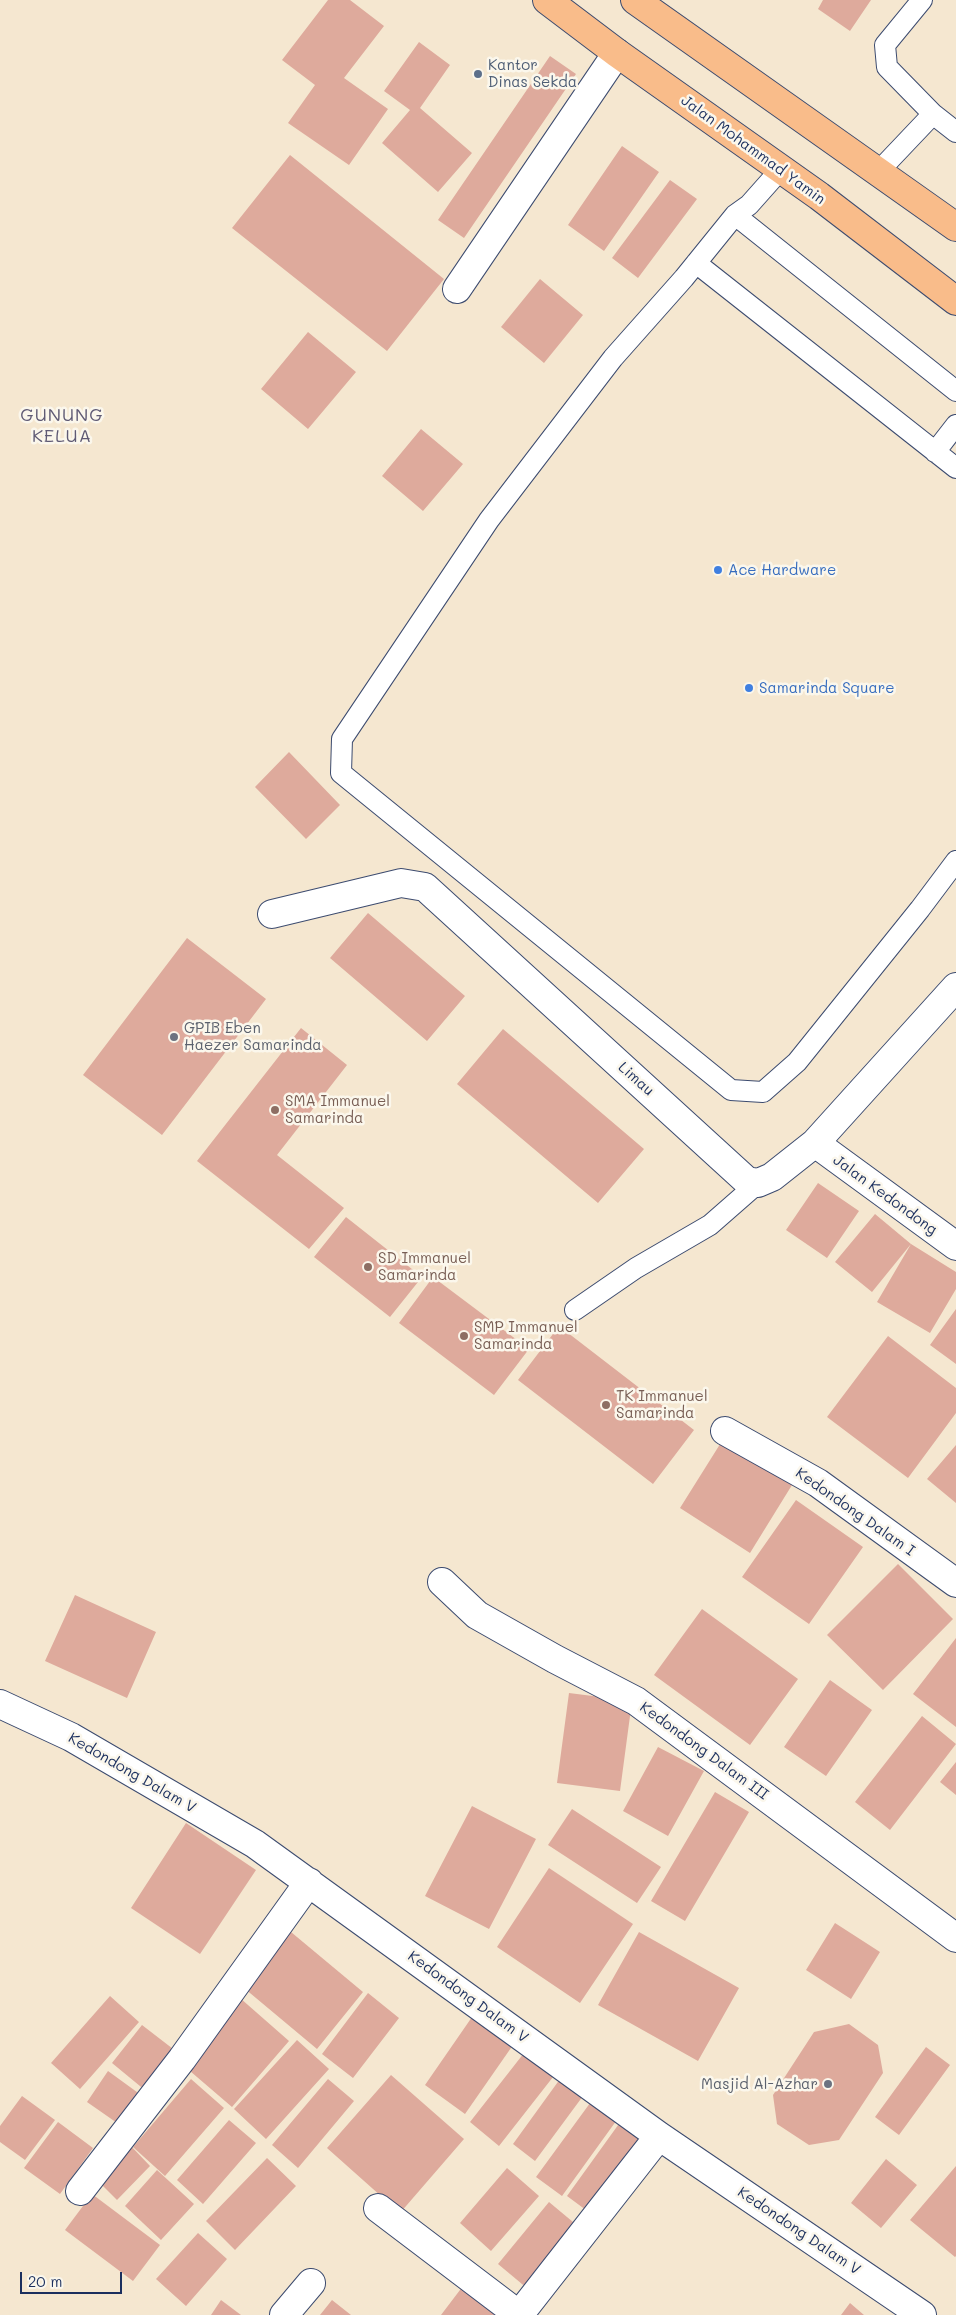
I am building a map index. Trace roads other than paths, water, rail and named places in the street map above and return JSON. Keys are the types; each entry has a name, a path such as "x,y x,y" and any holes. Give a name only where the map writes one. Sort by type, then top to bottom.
{"main road":[{"name":"Jalan Mohammad Yamin","path":"547,0 617,53 781,169 956,301"},
{"path":"635,0 956,228"}],"street":[{"path":"457,289 617,53"},
{"name":"Limau","path":"272,914 401,883 425,887 747,1180 758,1183"},
{"path":"758,1183 772,1177 814,1143 956,987"},
{"name":"Jalan Kedondong","path":"814,1143 956,1246"},
{"name":"Kedondong Dalam I","path":"725,1431 818,1483 956,1583"},
{"name":"Kedondong Dalam III","path":"442,1582 477,1615 555,1660 636,1701 956,1938"},
{"name":"Kedondong Dalam V","path":"0,1704 71,1737 255,1844 659,2136 922,2315"},
{"path":"80,2191 182,2059 309,1882"},
{"path":"378,2208 519,2315 659,2136"},
{"path":"284,2315 311,2283"}],"lane":[{"path":"922,0 885,45 887,66 933,114 956,132"},
{"path":"878,172 933,114"},
{"path":"781,169 749,205 735,215 613,358 489,520 342,739 341,773 730,1090 763,1092 797,1062 920,909 956,861"},
{"path":"735,215 956,391"},
{"path":"696,263 956,468"},
{"path":"935,452 956,425"},
{"path":"575,1310 636,1268 710,1225 758,1183"}],"place":[{"name":"Kantor Dinas Sekda","path":"478,74"},
{"name":"Ace Hardware","path":"718,570"},
{"name":"Samarinda Square","path":"749,688"},
{"name":"GPIB Eben Haezer Samarinda","path":"174,1037"},
{"name":"SMA Immanuel Samarinda","path":"275,1110"},
{"name":"SD Immanuel Samarinda","path":"368,1267"},
{"name":"SMP Immanuel Samarinda","path":"464,1336"},
{"name":"TK Immanuel Samarinda","path":"606,1405"},
{"name":"Masjid Al-Azhar","path":"828,2084"}],"district":[{"name":"GUNUNG KELUA","path":"62,425"}]}
